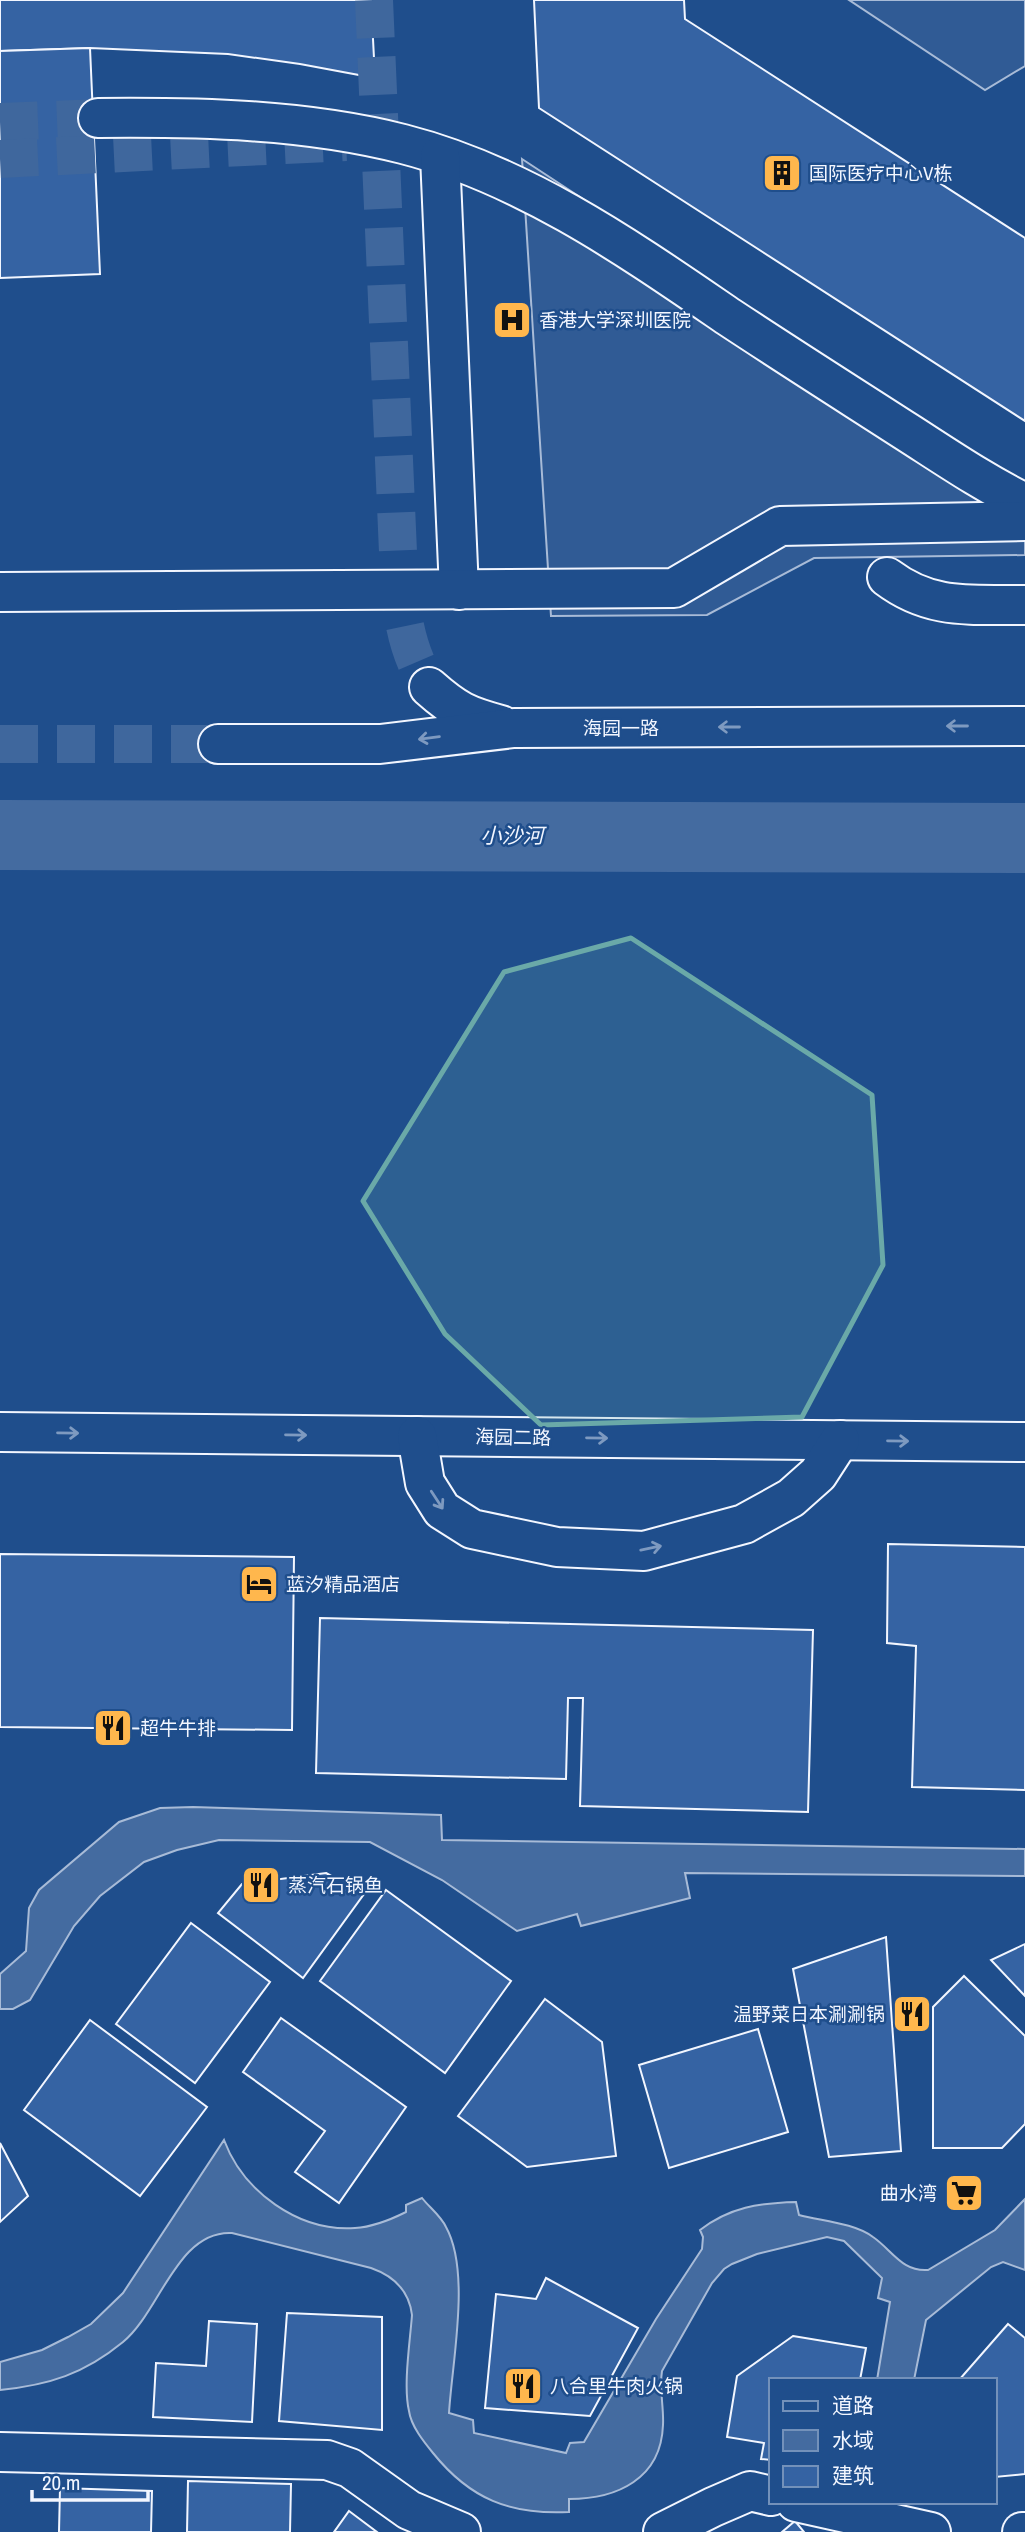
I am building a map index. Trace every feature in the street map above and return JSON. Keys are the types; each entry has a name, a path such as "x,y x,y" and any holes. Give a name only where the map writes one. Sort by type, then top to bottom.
{"street":[{"path":"98,118 184,118 270,123 404,144 487,173 551,202 656,267 769,344 969,472 1025,503"},
{"path":"440,156 458,590"},
{"path":"0,592 674,589 780,526 1025,521"},
{"path":"887,577 903,590 923,599 948,604 1025,604"},
{"path":"429,687 452,708 479,719 514,728"},
{"name":"海园一路","path":"218,744 380,744 514,728 1025,726"},
{"name":"海园二路","path":"0,1433 1025,1442"},
{"path":"417,1436 425,1483 442,1510 472,1529 557,1547 644,1551 744,1524 791,1499 818,1474 840,1440"},
{"path":"0,2452 327,2460 350,2468 409,2510 461,2532"},
{"path":"663,2532 750,2491 769,2496"},
{"path":"804,2504 931,2532"}],"highlighted area":[{"path":"631,938 872,1095 883,1265 802,1417 541,1425 445,1334 363,1201 504,972"}],"shaded area":[{"path":"849,0 1025,0 1025,66 985,90"},
{"path":"522,159 1025,489 1025,555 814,558 707,615 551,616"}],"water":[{"path":"160,1808 441,1815 442,1840 1025,1849 1025,1876 685,1873 690,1898 581,1926 577,1914 517,1931 442,1880 370,1842 219,1840 177,1850 144,1862 100,1896 74,1926 30,2000 13,2009 0,2009 0,1974 26,1951 29,1908 39,1890 119,1822"},
{"path":"224,2140 244,2176 259,2191 275,2205 313,2223 334,2227 368,2226 406,2212 406,2205 422,2198 446,2227 457,2268 458,2318 449,2413 473,2420 474,2433 566,2453 570,2443 584,2442 656,2319 702,2249 703,2237 700,2230 711,2222 734,2211 757,2205 796,2202 799,2215 857,2228 880,2242 904,2264 919,2270 928,2270 995,2230 1025,2199 1025,2270 1003,2262 991,2267 926,2320 914,2378 877,2378 890,2302 878,2298 882,2278 844,2241 827,2237 757,2254 724,2269 712,2283 662,2371 663,2425 654,2459 645,2472 619,2490 604,2495 569,2499 569,2512 528,2511 493,2501 477,2493 447,2469 418,2434 410,2417 407,2401 412,2315 404,2291 387,2275 371,2268 232,2233 213,2236 197,2245 183,2258 136,2329 109,2353 65,2376 34,2385 0,2390 0,2362 42,2350 68,2337 91,2324 123,2293"}],"building":[{"path":"0,0 371,0 375,78 228,54 90,48 0,51"},
{"name":"国际医疗中心V栋","path":"534,0 684,0 685,19 1025,238 1025,421 539,108"},
{"path":"90,48 100,274 0,278 0,51"},
{"path":"888,1544 1025,1547 1025,1790 912,1787 916,1646 887,1643"},
{"path":"0,1554 294,1557 292,1730 0,1727"},
{"path":"320,1618 813,1630 808,1812 580,1806 583,1698 568,1698 566,1779 316,1773"},
{"path":"326,1873 364,1894 303,1978 218,1913 242,1884"},
{"path":"386,1890 511,1981 445,2073 320,1981"},
{"path":"191,1923 270,1982 195,2083 116,2024"},
{"path":"886,1937 901,2151 829,2157 793,1969"},
{"path":"1025,1944 1025,1996 991,1960"},
{"path":"964,1976 1025,2036 1025,2124 1002,2148 933,2148 933,2007"},
{"path":"545,1999 602,2042 616,2156 527,2167 458,2116"},
{"path":"281,2018 406,2107 339,2203 295,2172 325,2131 243,2072"},
{"path":"90,2020 207,2107 140,2196 24,2110"},
{"path":"758,2029 788,2132 669,2168 639,2065"},
{"path":"0,2143 28,2196 0,2222"},
{"path":"546,2278 638,2328 590,2416 485,2408 496,2294 536,2299"},
{"path":"287,2313 382,2317 382,2430 279,2421"},
{"path":"209,2321 257,2324 252,2422 153,2417 156,2363 206,2366"},
{"path":"1008,2324 1025,2338 1025,2474 997,2477 997,2378 961,2378"},
{"path":"793,2336 866,2348 860,2378 769,2378 769,2460 761,2459 764,2443 727,2437 737,2376"},
{"path":"188,2481 291,2484 290,2532 187,2532"},
{"path":"60,2488 152,2491 151,2532 59,2532"},
{"path":"349,2511 377,2532 334,2532"},
{"path":"795,2521 804,2532 782,2532"}],"waterway":[{"name":"小沙河","path":"0,835 1025,838"}],"tunnel":[{"path":"374,0 400,598 410,644 429,687"},
{"path":"0,122 98,118"},
{"path":"0,159 346,142"},
{"path":"0,744 218,744"}],"place":[{"name":"国际医疗中心V栋","path":"782,173"},
{"name":"香港大学深圳医院","path":"512,320"},
{"name":"蓝汐精品酒店","path":"259,1584"},
{"name":"超牛牛排","path":"113,1728"},
{"name":"蒸汽石锅鱼","path":"261,1885"},
{"name":"温野菜日本涮涮锅","path":"912,2014"},
{"name":"曲水湾","path":"964,2193"},
{"name":"八合里牛肉火锅","path":"523,2386"}]}
